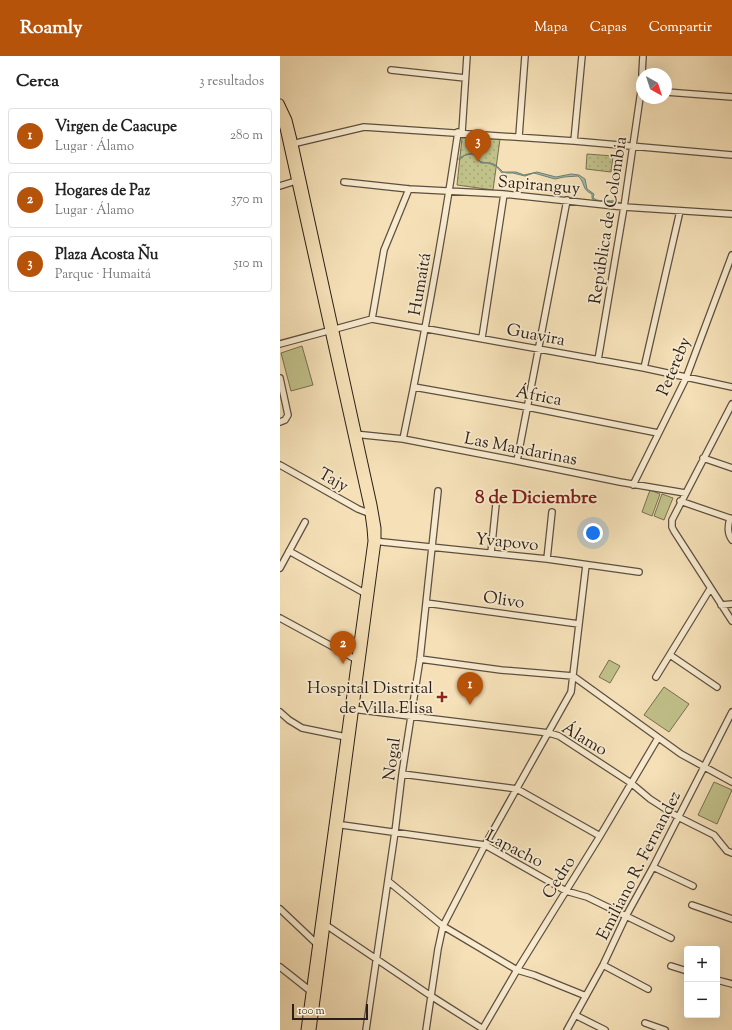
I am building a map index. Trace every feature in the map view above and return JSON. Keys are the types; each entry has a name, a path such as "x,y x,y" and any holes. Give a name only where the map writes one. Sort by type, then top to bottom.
{"main road":[{"path":"280,103 288,120 291,145 372,514 374,541 353,709 320,940 309,1029"},
{"path":"280,115 291,145"},
{"path":"320,940 326,925 346,737 353,709"}],"street":[{"name":"Humaitá","path":"403,439 426,328 460,132 467,56"},
{"path":"519,136 525,56"},
{"path":"574,141 582,56"},
{"path":"642,68 643,56"},
{"path":"391,70 465,78"},
{"path":"672,92 732,97"},
{"name":"República de Colombia","path":"598,360 640,104"},
{"path":"291,145 364,127 519,136 732,155"},
{"path":"280,186 299,180"},
{"name":"Sapiranguy","path":"344,182 409,190 504,194 624,207 732,214"},
{"path":"372,319 384,250 409,190"},
{"path":"482,338 504,194"},
{"path":"517,461 567,200"},
{"path":"644,368 680,211"},
{"name":"Petereby","path":"633,485 686,378 732,255"},
{"name":"Guavira","path":"280,344 372,319 644,368 732,387"},
{"path":"280,378 288,415 285,420 280,422"},
{"name":"África","path":"414,387 527,407 658,433"},
{"path":"732,404 729,415 703,458 684,493 672,520 672,528 732,621"},
{"name":"Las Mandarinas","path":"354,434 403,439 633,485 684,493"},
{"path":"703,458 732,468"},
{"name":"Tajy","path":"280,465 372,514"},
{"name":"Nogal","path":"366,1030 402,774 420,659 438,491"},
{"path":"680,501 731,518 729,534 732,540"},
{"path":"491,553 496,504"},
{"path":"547,559 552,512"},
{"path":"280,568 305,522"},
{"name":"Yvapovo","path":"374,541 547,559 639,572"},
{"path":"289,551 368,595"},
{"path":"426,1030 438,949 443,926 485,845 571,692 586,565"},
{"path":"656,678 710,589"},
{"name":"Olivo","path":"426,603 579,624"},
{"path":"721,605 732,604"},
{"path":"280,618 359,661"},
{"path":"670,655 718,687"},
{"path":"420,659 501,670 573,676 681,754 732,782"},
{"name":"Álamo","path":"353,709 549,733 558,736 631,783 650,799 678,817 714,834 727,851 732,853"},
{"path":"280,712 302,728 346,737"},
{"name":"Emiliano R. Fernandez","path":"567,1030 603,965 626,916 653,867 732,712"},
{"name":"Cedro","path":"482,1029 658,738"},
{"path":"402,774 517,789 600,836"},
{"name":"Lapacho","path":"337,824 485,845 566,891 587,897 671,938"},
{"path":"653,867 693,886"},
{"path":"388,881 443,926 517,970 546,979 586,996"},
{"path":"692,905 732,919"},
{"path":"280,909 320,940"},
{"path":"326,925 482,1029"},
{"path":"603,965 648,989"},
{"path":"671,966 684,970"},
{"path":"280,967 314,994"},
{"path":"720,981 732,984"},
{"path":"575,1015 605,1030"},
{"path":"645,1023 665,1030"}],"green space":[{"path":"462,138 500,139 493,190 457,185"},
{"path":"587,154 613,156 611,172 586,169"},
{"path":"302,346 313,385 291,391 281,353"},
{"path":"650,490 660,494 652,516 642,512"},
{"path":"662,494 673,498 664,520 654,516"},
{"path":"609,660 620,666 610,683 599,677"},
{"path":"664,687 689,704 669,732 644,715"},
{"path":"714,782 732,790 717,824 698,815"}],"shaded area":[{"path":"473,154 481,162 491,163 494,164 503,172 516,172 524,175 537,172 556,177 571,174 579,175 585,179 587,189 594,194 593,198 600,201 614,201 620,203 595,202 592,198 592,194 586,190 578,176 555,179 534,173 525,176 513,173 502,173 496,166 488,163 481,163"}],"place":[{"name":"Plaza Acosta Ñu","path":"478,162"},
{"name":"Hogares de Paz","path":"343,664"},
{"name":"Hospital Distrital de Villa Elisa","path":"442,697"},
{"name":"Virgen de Caacupe","path":"470,705"}],"district":[{"name":"8 de Diciembre","path":"536,496"}]}
